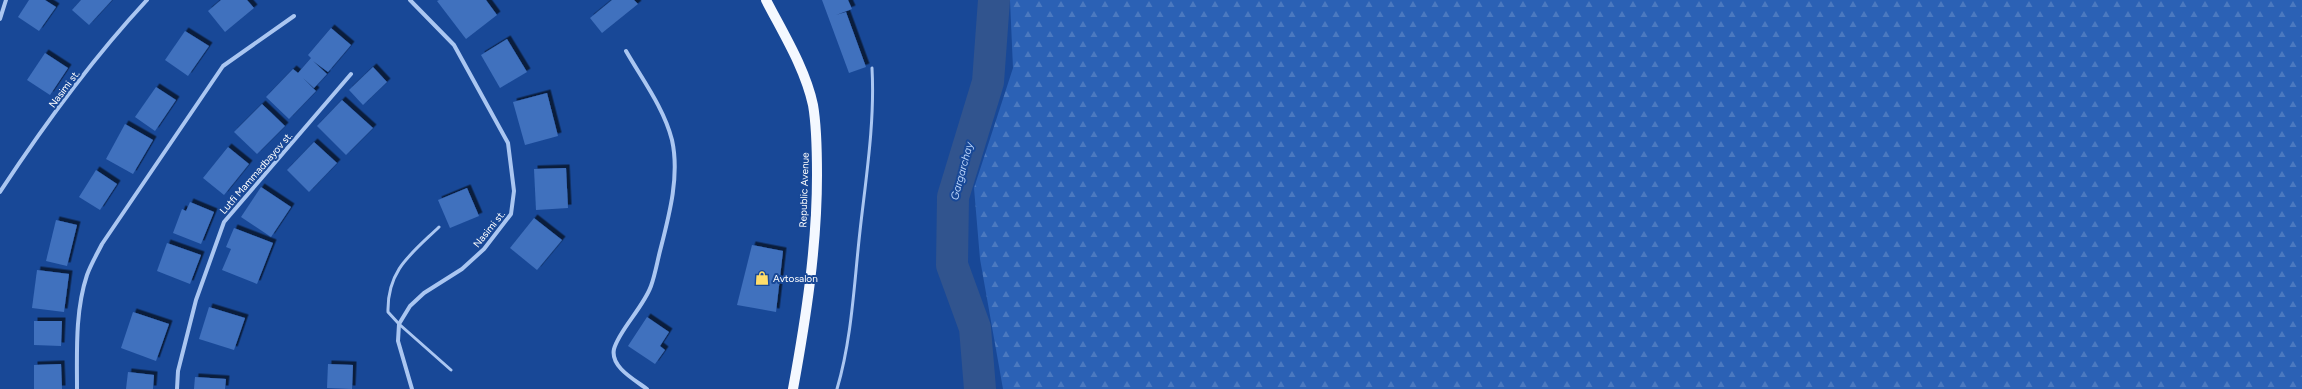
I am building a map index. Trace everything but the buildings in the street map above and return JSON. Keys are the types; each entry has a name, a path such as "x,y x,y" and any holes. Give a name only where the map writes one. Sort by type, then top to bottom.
{"main road":[{"name":"Republic Avenue","path":"766,0 798,62 813,105 817,142 817,204 808,302 793,389"}],"street":[{"path":"0,19 6,0"},
{"name":"Nasimi st.","path":"0,192 32,142 116,33 147,0"},
{"name":"Nasimi st.","path":"399,324 410,306 424,293 462,269 484,249 512,214 514,191 508,143 454,45 410,0"},
{"path":"77,389 77,348 81,305 87,274 102,244 223,66 294,16"},
{"path":"626,51 660,109 672,140 675,169 670,206 651,286 642,306 614,349 614,359 619,366 647,389"},
{"name":"Lutfi Mammadbayov st.","path":"177,389 178,371 196,300 224,222 351,74"},
{"path":"399,324 398,341 412,389"}],"lane":[{"path":"836,389 846,356 874,102 872,68"},
{"path":"439,227 399,268 390,285 388,312 399,324 451,370"}],"green space":[{"path":"1010,0 2302,0 2302,389 1003,389 980,259 974,188 1013,68"}],"waterway":[{"name":"Gargarchay","path":"980,389 975,328 952,265 953,197 988,82 994,0"}],"place":[{"name":"Avtosalon","path":"762,278"}]}
